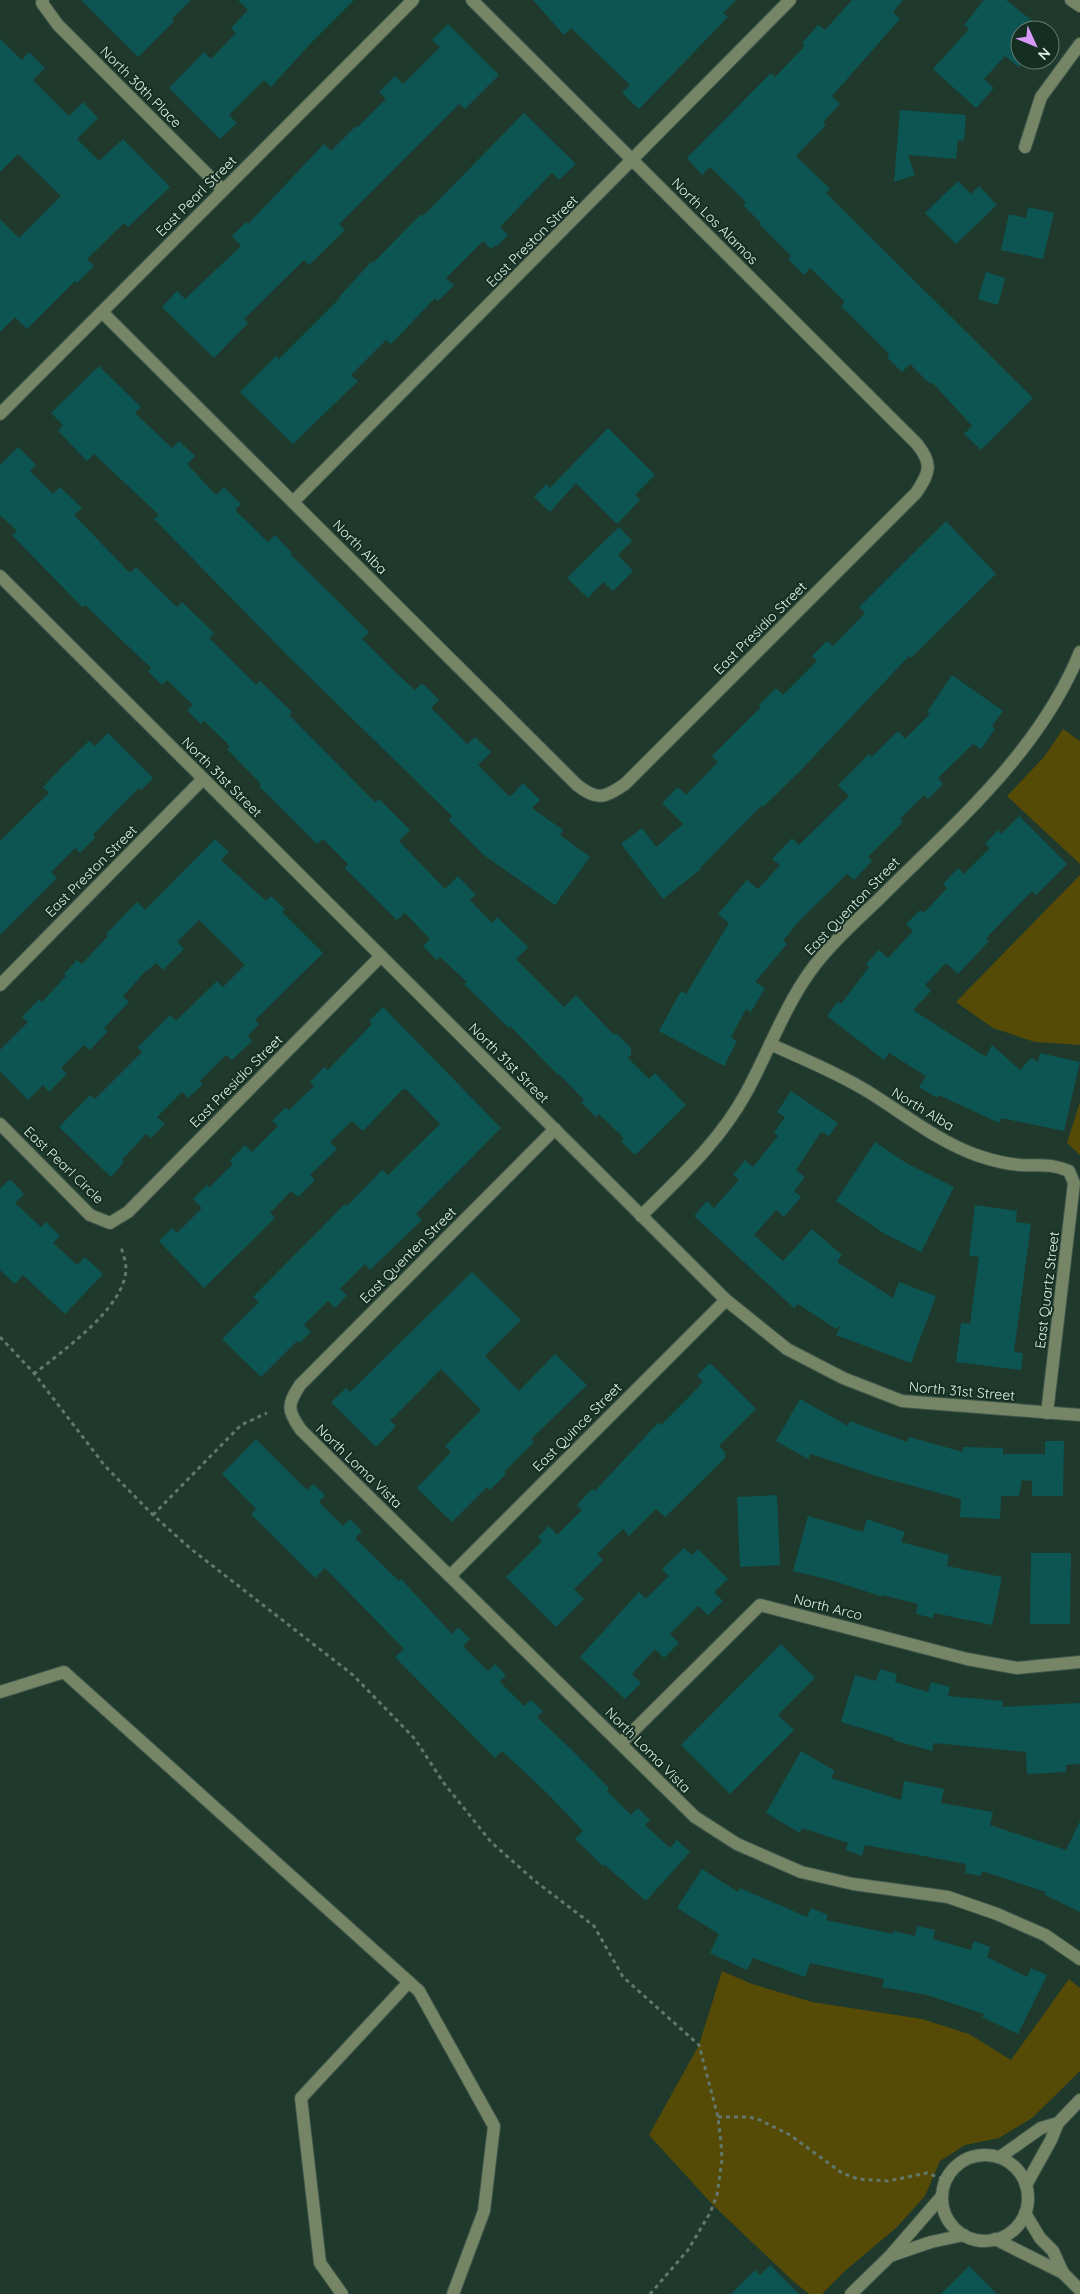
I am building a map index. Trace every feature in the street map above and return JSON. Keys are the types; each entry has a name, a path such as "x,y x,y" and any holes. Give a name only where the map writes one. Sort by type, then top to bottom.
{"street":[{"name":"East Pearl Street","path":"0,414 413,0"},
{"name":"North Los Alamos","path":"472,0 917,444 926,455 929,468"},
{"name":"East Preston Street","path":"293,502 790,0"},
{"path":"1071,0 1080,6"},
{"name":"North 30th Place","path":"42,1 58,25 223,190"},
{"path":"1025,147 1041,97 1080,44"},
{"name":"North Alba","path":"102,312 576,785 588,794 600,797"},
{"name":"East Presidio Street","path":"600,797 612,793 625,784 916,493 925,480 929,468"},
{"name":"North 31st Street","path":"0,576 726,1300 786,1349 843,1378 902,1401 1080,1415"},
{"name":"East Quenton Street","path":"642,1216 695,1163 725,1127 746,1093 787,1010 815,965 986,792 1019,756 1046,719 1080,652"},
{"name":"East Preston Street","path":"0,985 203,779"},
{"name":"East Presidio Street","path":"110,1223 128,1212 381,956"},
{"name":"North Alba","path":"770,1044 830,1071 867,1091 903,1116 941,1138 979,1156 1019,1165 1054,1165 1069,1171"},
{"name":"East Pearl Circle","path":"0,1124 90,1215 110,1223"},
{"name":"East Quenten Street","path":"289,1408 291,1398 300,1385 555,1129"},
{"name":"East Quartz Street","path":"1047,1413 1074,1183 1069,1171"},
{"name":"East Quince Street","path":"450,1576 726,1300"},
{"name":"North Loma Vista","path":"289,1408 301,1430 622,1743 695,1817 737,1844 801,1872 853,1884 948,1897 997,1914 1045,1934 1080,1959"},
{"name":"North Arco","path":"622,1743 760,1605 967,1659 1017,1668 1080,1662"},
{"path":"0,1692 64,1672 420,1991 494,2126 484,2211 453,2294"},
{"path":"342,2294 320,2263 301,2098 409,1982"},
{"path":"1026,2186 1058,2123 1080,2100"},
{"path":"1000,2157 1041,2128 1058,2123"},
{"path":"988,2155 1000,2157 1012,2164 1021,2174 1026,2186 1028,2200 1025,2213 1018,2225 1007,2234 995,2239 979,2240 964,2235 948,2219 943,2208 942,2196 946,2180 953,2169 969,2158 988,2155"},
{"path":"853,2294 890,2256 942,2196"},
{"path":"1025,2213 1040,2238 1052,2250 1063,2273"},
{"path":"890,2256 931,2242 964,2235"},
{"path":"995,2239 1063,2273 1080,2290"}],"path":[{"path":"34,1374 83,1333 111,1304 123,1284 126,1269 121,1247"},
{"path":"0,1337 34,1374 106,1466 153,1515 190,1549 353,1675 415,1739 443,1782 491,1842 535,1881 594,1926 623,1977 699,2045 718,2117 722,2160 716,2195 710,2213 688,2250 650,2294"},
{"path":"153,1515 241,1425 267,1413"},
{"path":"718,2117 748,2117 760,2120 790,2135 842,2173 858,2179 888,2181 927,2173 946,2180"}],"shaded area":[{"path":"1063,729 1080,741 1080,864 1007,796 1044,757"},
{"path":"1080,875 1080,1045 1035,1042 993,1028 956,1002"},
{"path":"1080,1102 1080,1155 1067,1143"},
{"path":"722,1971 752,1984 812,2002 922,2019 969,2034 1011,2060 1069,1979 1080,1988 1080,2071 1032,2118 999,2138 965,2145 940,2161 925,2196 896,2228 846,2270 822,2294 809,2294 713,2205 649,2135 699,2045"}],"building":[{"path":"81,0 191,0 172,19 174,21 138,57"},
{"path":"238,0 354,0 271,87 264,80 229,115 237,123 220,139 169,88 204,52 211,59 236,33 231,28 248,10"},
{"path":"533,0 736,0 723,13 728,17 639,109 622,93 630,85 571,28 564,35"},
{"path":"852,0 903,0 893,12 900,19 832,96 840,104 823,122 826,125 796,156 830,189 826,193 1033,398 981,450 964,434 972,426 932,382 930,384 910,364 902,372 887,357 889,354 841,306 845,302 810,268 804,275 788,259 791,256 743,205 746,202 710,167 702,175 687,158 771,73 775,77 805,46 802,43 818,25 825,30"},
{"path":"984,0 1006,0 1031,20 1010,20 1010,60 1005,56 984,79 994,88 976,108 933,69 969,29 964,25"},
{"path":"448,24 499,75 465,109 459,104 339,224 345,230 309,265 304,260 244,319 248,323 214,358 162,307 177,291 185,299 241,246 232,236 246,222 248,224 324,144 331,151 356,126 357,128 386,99 379,92 395,76 403,84 440,47 432,40"},
{"path":"0,39 22,60 29,52 45,68 33,80 69,116 83,102 98,118 77,139 99,161 123,139 170,187 128,227 124,223 87,259 94,266 77,283 75,281 27,329 15,317 0,332 0,219 19,238 61,196 18,154 0,172"},
{"path":"900,110 966,115 964,141 958,140 956,159 908,155 915,175 894,182"},
{"path":"524,113 576,164 559,180 552,173 519,207 500,227 508,235 497,246 491,249 483,241 446,278 454,285 438,301 435,298 391,344 386,340 351,375 358,381 293,444 240,392 276,356 279,359 340,298 372,261 373,263 421,214 423,216"},
{"path":"958,181 971,194 979,186 997,205 956,244 925,213"},
{"path":"1028,207 1054,213 1043,259 1001,250 1009,214 1026,218"},
{"path":"986,272 1005,278 998,305 978,299"},
{"path":"99,366 141,407 135,413 172,448 179,441 195,456 187,464 216,495 224,487 241,504 235,510 268,542 275,535 292,553 290,554 369,632 362,639 395,672 415,690 422,683 439,700 431,708 467,744 475,737 491,752 478,765 510,797 523,783 540,800 532,808 563,830 560,835 590,857 555,905 485,856 449,820 452,816 287,655 154,519 159,515 94,454 87,461 58,431 63,425 51,413"},
{"path":"608,428 655,475 635,495 640,500 617,524 576,483 550,512 534,497 546,484 550,488"},
{"path":"18,447 36,465 30,471 53,494 60,487 82,508 74,515 130,573 136,567 177,607 182,602 214,633 209,638 256,685 260,681 292,712 289,715 375,802 379,799 410,830 399,841 445,889 458,876 476,895 470,900 492,923 497,917 528,947 516,959 564,1007 576,995 614,1035 616,1033 631,1048 631,1054 628,1058 649,1079 655,1073 686,1105 635,1155 621,1141 624,1138 599,1114 596,1117 581,1102 584,1100 559,1074 464,984 467,982 440,957 437,960 423,946 430,939 405,913 397,920 345,868 348,864 323,839 317,844 259,786 261,784 227,749 230,746 204,721 201,724 187,710 193,705 167,680 162,685 148,671 151,668 85,605 82,607 12,535 17,531 0,515 0,465"},
{"path":"946,521 996,574 911,658 909,656 800,771 763,807 762,805 701,869 663,899 621,844 642,828 656,847 683,824 662,803 678,787 686,795 718,762 712,756 761,707 759,705 776,688 783,695 817,661 812,656 827,641 833,646 865,613 859,607"},
{"path":"619,527 632,541 618,555 633,571 613,591 603,582 588,598 567,578"},
{"path":"952,675 1003,711 992,726 995,729 981,749 973,744 938,778 943,784 928,799 924,795 900,819 903,822 868,857 872,861 854,880 847,874 798,922 783,941 787,944 755,982 765,988 751,1012 746,1009 731,1037 737,1041 724,1066 659,1031 681,991 686,994 729,923 718,914 747,880 758,889 780,865 772,859 792,838 799,845 849,796 838,785 869,754 872,757 898,731 905,739 930,714 927,712"},
{"path":"108,733 153,778 141,790 139,788 110,817 93,835 95,838 80,853 75,848 51,872 57,878 0,935 0,841 49,793 43,787 62,767 89,741 95,746"},
{"path":"1019,816 1067,864 1036,895 1032,891 986,938 989,941 958,974 946,963 925,985 931,991 913,1010 986,1057 992,1045 1020,1070 1031,1058 1038,1062 1040,1053 1080,1062 1064,1131 1001,1118 999,1123 939,1095 937,1098 919,1087 926,1076 889,1053 884,1060 827,1016 838,1001 841,1004 869,967 866,964 879,950 888,958 913,931 906,924 920,910 924,913 947,888 943,884 958,868 964,874 990,848 985,844 998,830 1001,834"},
{"path":"215,839 229,852 221,860 266,901 271,896 285,909 282,912 323,953 255,1020 259,1024 248,1036 252,1041 232,1060 226,1055 200,1081 203,1084 188,1098 182,1092 157,1117 165,1124 151,1138 146,1134 122,1160 124,1162 111,1177 59,1127 90,1095 95,1099 142,1052 138,1047 170,1015 176,1021 217,981 223,987 245,965 199,920 177,942 184,949 163,970 156,963 144,973 123,996 129,1002 104,1028 108,1031 90,1050 84,1045 61,1068 67,1074 49,1092 43,1085 28,1100 0,1071 0,1050 28,1022 22,1017 39,999 42,1002 66,976 64,974 77,960 82,964 108,936 106,934 137,902 145,910"},
{"path":"383,1007 501,1128 416,1214 422,1220 370,1270 365,1264 340,1289 347,1295 335,1308 328,1301 304,1325 311,1332 299,1343 297,1341 261,1377 222,1339 259,1302 253,1297 345,1204 347,1206 382,1170 388,1175 440,1124 406,1089 402,1090 363,1131 352,1121 330,1142 337,1149 310,1175 315,1180 298,1197 291,1191 270,1213 275,1218 204,1288 159,1241 172,1228 177,1233 202,1208 193,1199 207,1185 209,1188 233,1164 230,1160 245,1145 252,1152 278,1126 272,1121 286,1107 289,1110 314,1086 310,1082 324,1067 328,1070 372,1024 369,1021"},
{"path":"791,1091 838,1123 829,1136 821,1132 796,1170 805,1177 794,1191 801,1197 784,1217 776,1210 754,1235 783,1261 812,1229 842,1255 837,1262 893,1298 899,1282 936,1296 911,1363 836,1335 839,1326 836,1329 798,1304 794,1308 694,1216 707,1201 714,1208 739,1180 733,1175 745,1160 753,1167 778,1136 774,1133 785,1117 777,1112"},
{"path":"875,1142 906,1163 954,1187 921,1252 885,1234 836,1201"},
{"path":"10,1179 24,1194 15,1203 41,1227 46,1222 60,1236 53,1243 77,1265 85,1257 103,1274 65,1314 23,1275 15,1284 0,1270 0,1189"},
{"path":"975,1205 1017,1211 1016,1222 1031,1224 1014,1352 1023,1353 1021,1370 956,1362 961,1323 970,1324 979,1257 969,1256"},
{"path":"472,1272 521,1320 485,1356 519,1391 555,1354 587,1385 531,1439 534,1442 504,1472 506,1474 490,1490 487,1487 452,1522 417,1488 451,1452 445,1446 481,1410 441,1369 390,1421 396,1426 376,1447 331,1402 346,1388 350,1392"},
{"path":"710,1363 756,1409 719,1446 725,1452 725,1458 665,1517 656,1509 629,1536 623,1529 597,1554 603,1560 574,1589 584,1599 556,1627 506,1577 542,1541 538,1537 549,1526 557,1535 582,1510 577,1505 592,1489 595,1491 658,1423 661,1425 703,1382 697,1375"},
{"path":"800,1399 848,1426 850,1421 907,1442 909,1437 963,1452 963,1447 1003,1448 1003,1454 1045,1454 1045,1441 1064,1441 1063,1496 1032,1496 1032,1481 1022,1480 1019,1496 1001,1496 1000,1519 960,1517 961,1499 873,1475 811,1454 808,1459 776,1441"},
{"path":"256,1439 307,1490 313,1484 325,1495 319,1502 343,1526 350,1519 362,1531 355,1538 399,1581 401,1579 452,1634 458,1627 470,1639 463,1646 488,1671 495,1664 506,1675 500,1682 524,1706 531,1700 543,1711 537,1717 609,1788 607,1791 631,1815 638,1808 650,1820 645,1825 670,1848 677,1840 690,1852 646,1901 605,1865 603,1866 575,1839 583,1831 548,1794 502,1751 495,1758 395,1657 404,1649 325,1568 315,1578 251,1514 256,1509 222,1474"},
{"path":"777,1495 780,1565 740,1567 737,1497"},
{"path":"808,1516 863,1532 867,1519 905,1532 901,1542 949,1555 947,1566 1002,1577 992,1625 934,1613 933,1618 916,1614 918,1604 883,1595 883,1597 831,1580 793,1571"},
{"path":"684,1548 692,1555 698,1549 728,1579 714,1592 723,1601 708,1615 698,1606 670,1634 679,1643 664,1658 655,1649 632,1674 641,1683 625,1699 580,1657 639,1592 646,1599 669,1576 662,1569"},
{"path":"1031,1553 1071,1553 1070,1624 1030,1624"},
{"path":"781,1644 815,1678 778,1715 794,1730 730,1794 681,1745"},
{"path":"880,1669 897,1674 895,1682 928,1692 931,1682 950,1687 948,1696 1003,1701 1002,1707 1080,1703 1080,1764 1066,1765 1066,1772 1027,1774 1026,1752 934,1743 932,1751 841,1722 855,1675 876,1681"},
{"path":"801,1751 835,1771 831,1778 901,1800 904,1781 944,1789 941,1803 993,1812 990,1825 1066,1850 1080,1821 1080,1912 1045,1895 1046,1892 982,1871 981,1876 965,1873 966,1864 865,1845 862,1856 846,1850 848,1843 802,1828 800,1833 766,1813"},
{"path":"702,1869 738,1892 740,1888 807,1917 811,1908 828,1915 826,1920 893,1934 893,1931 915,1936 917,1926 935,1930 933,1939 971,1950 974,1941 990,1947 987,1957 1027,1977 1031,1968 1047,1975 1018,2034 982,2017 984,2014 927,1995 882,1987 884,1979 810,1963 805,1977 753,1958 747,1970 710,1953 719,1934 677,1908"},
{"path":"770,2265 799,2294 731,2294 755,2270 760,2275"},
{"path":"969,2266 997,2294 941,2294"}]}
